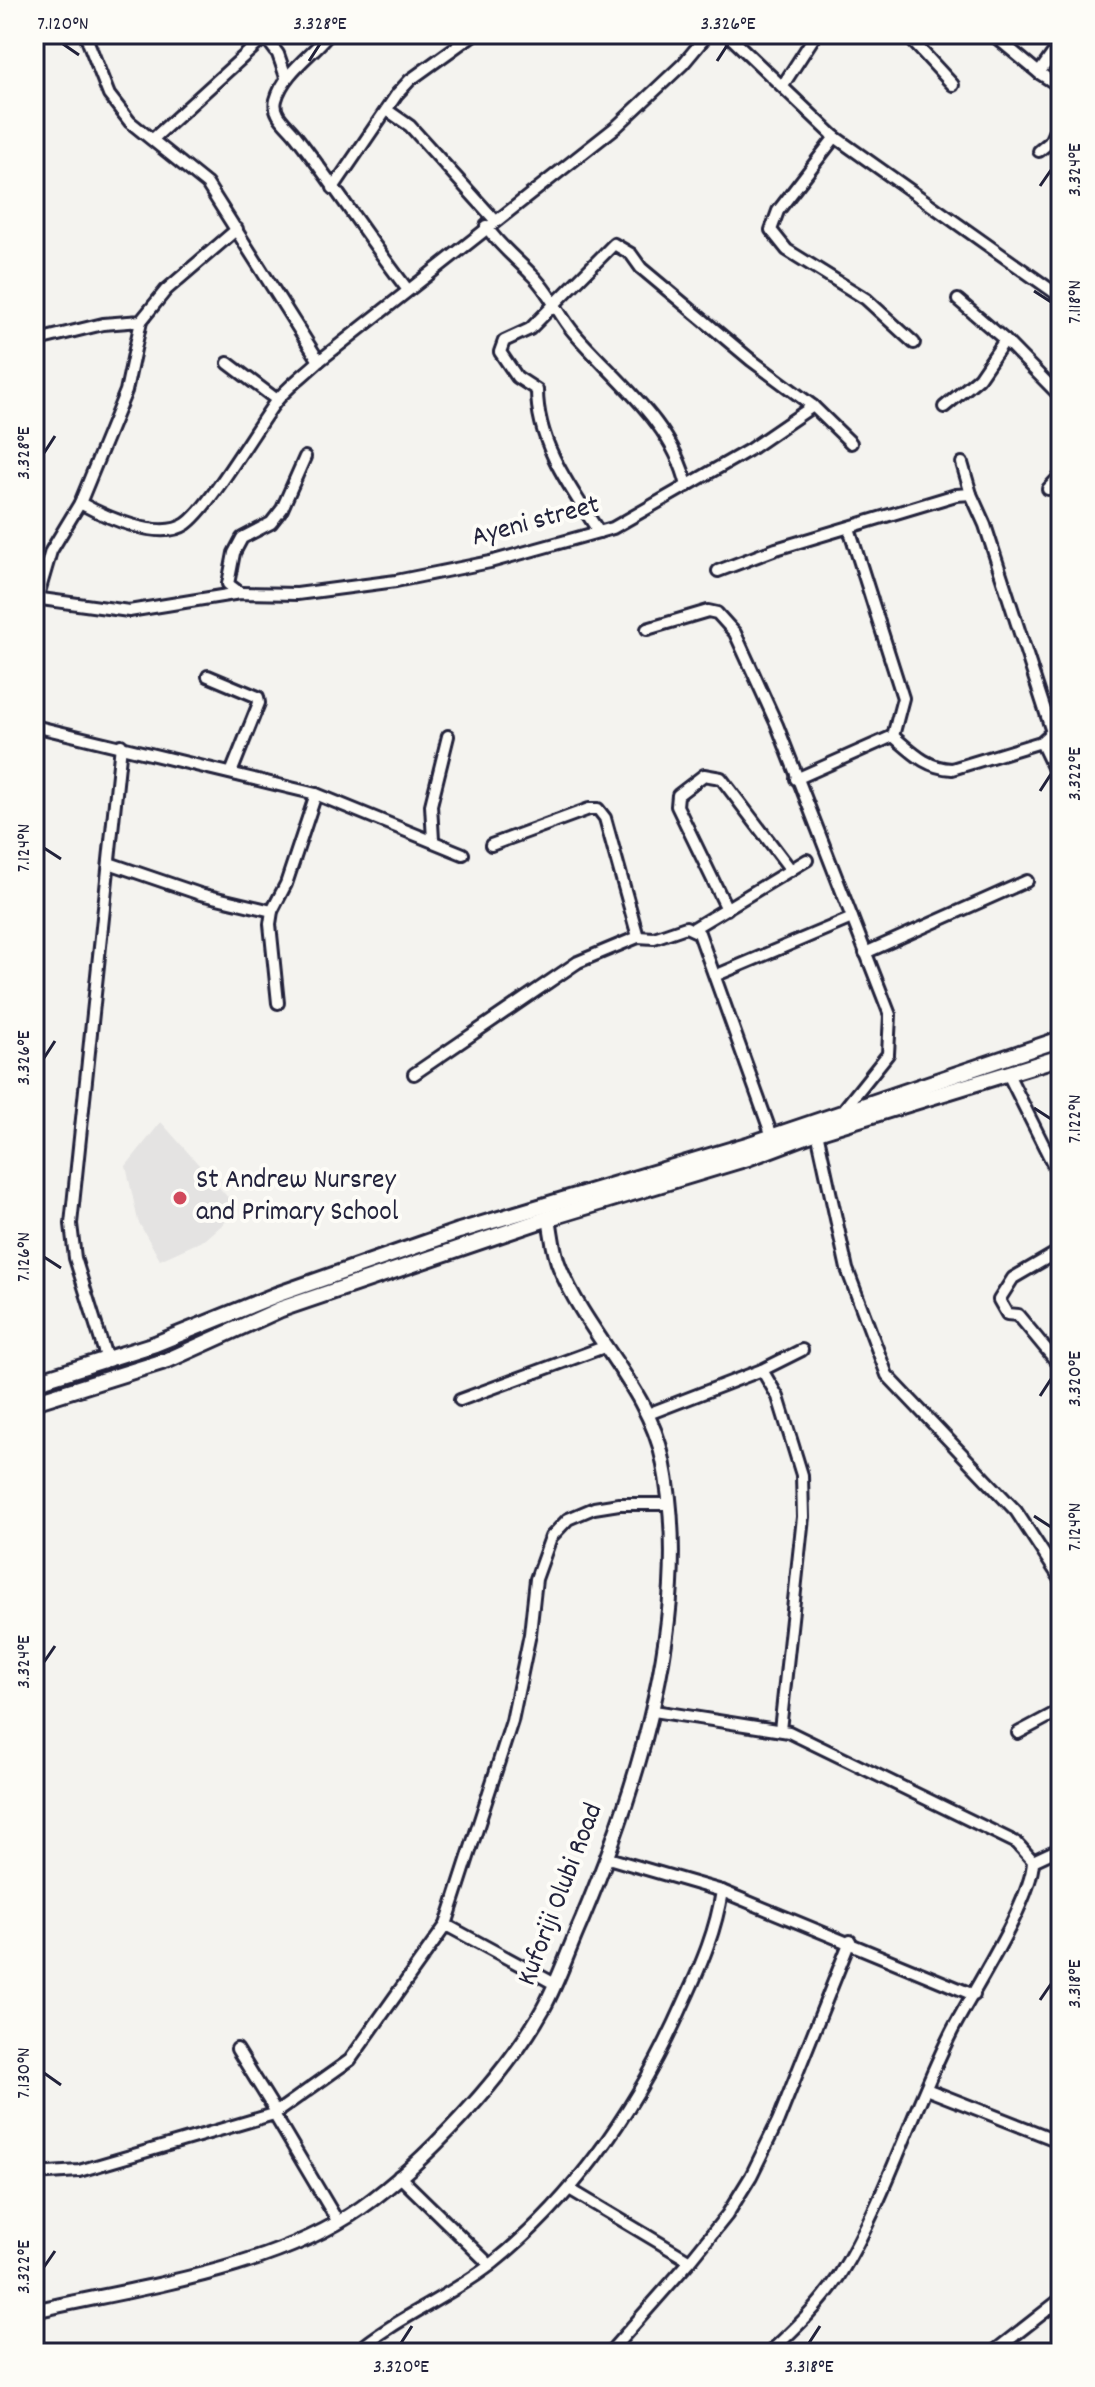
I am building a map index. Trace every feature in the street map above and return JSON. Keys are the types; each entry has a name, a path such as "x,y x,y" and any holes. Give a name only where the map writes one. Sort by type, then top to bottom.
{"main road":[{"path":"34,1382 549,1218 694,1167 844,1109 1061,1039"},
{"path":"34,1402 168,1360 279,1302 459,1231 694,1167 794,1144 817,1132 1061,1057"}],"street":[{"path":"85,34 109,95 130,122 154,138 207,184 319,361"},
{"path":"329,34 310,57 286,77 275,102 276,113 408,290"},
{"path":"333,188 410,80 474,34"},
{"path":"80,503 136,526 172,529 185,524 277,400 319,361 490,223 616,127 683,64 708,34"},
{"path":"727,34 835,137 1061,297"},
{"path":"783,85 816,34"},
{"path":"906,34 953,85"},
{"path":"992,34 1061,87"},
{"path":"154,138 264,35 278,54 286,77"},
{"path":"1039,73 1061,42"},
{"path":"387,110 410,126 490,223 499,246 530,272 575,334 596,353 669,439 683,466 687,486"},
{"path":"1039,151 1050,142 1061,117"},
{"path":"835,137 796,186 771,230 787,250 866,299 914,343"},
{"path":"237,229 166,290 141,321 126,391 80,503 51,551 35,599 129,611 240,593"},
{"path":"599,532 563,477 549,446 537,414 537,390 517,377 500,352 504,341 530,329 557,306 603,252 614,244 624,248 641,268 721,335 813,406 851,443"},
{"path":"958,300 1005,340 1061,397"},
{"path":"34,341 103,324 141,321"},
{"path":"944,407 979,378 1005,340"},
{"path":"228,363 277,400"},
{"name":"Ayeni street","path":"240,593 297,594 396,581 490,562 613,528 749,450 813,406"},
{"path":"240,593 228,584 234,553 242,538 271,523 282,509 305,457"},
{"path":"893,736 923,762 952,769 1041,742 1052,732 962,463"},
{"path":"1048,489 1061,475"},
{"path":"718,571 956,495 971,494"},
{"path":"849,528 903,698 893,736"},
{"path":"647,629 708,611 717,613 724,619 753,670 890,1015 888,1054 844,1109"},
{"path":"208,676 258,697 259,703 231,773"},
{"path":"34,726 316,794 463,854"},
{"path":"433,840 431,805 448,736"},
{"path":"796,779 893,736"},
{"path":"1041,742 1061,784"},
{"path":"107,1360 75,1258 71,1224 121,745"},
{"path":"727,909 677,806 678,795 704,775 721,778 791,870"},
{"path":"278,1003 270,924 272,911 286,884 316,794"},
{"path":"491,845 589,809 598,809 605,818 638,937"},
{"path":"414,1074 578,962 638,937 654,938 694,928 807,860"},
{"path":"109,863 200,894 272,911"},
{"path":"865,953 1027,881"},
{"path":"717,975 852,918"},
{"path":"694,928 706,946 717,975 772,1136"},
{"path":"1007,1072 1061,1180"},
{"path":"817,1132 847,1269 887,1375 1016,1511 1061,1580"},
{"name":"Kuforiji Olubi Road","path":"34,2311 206,2273 264,2254 338,2222 399,2176 511,2058 555,1984 608,1858 654,1711 670,1599 670,1504 663,1460 648,1414 604,1347 558,1265 549,1218"},
{"path":"1061,1250 1013,1278 999,1300 1007,1314 1018,1315 1061,1367"},
{"path":"460,1400 604,1347"},
{"path":"648,1414 762,1370 802,1350"},
{"path":"762,1370 778,1397 802,1475 803,1517 780,1730"},
{"path":"34,2174 79,2171 275,2113 350,2060 446,1925 512,1721 530,1634 536,1579 551,1537 568,1519 594,1508 619,1504 670,1504"},
{"path":"1018,1733 1061,1710"},
{"path":"654,1711 780,1730 1017,1843 1033,1861 1033,1873 1021,1902 926,2089 846,2264 822,2300 769,2353"},
{"path":"1033,1861 1061,1848"},
{"path":"608,1858 722,1891 850,1941 974,1995"},
{"path":"355,2353 490,2265 571,2190 635,2101 672,2031 710,1945 722,1891"},
{"path":"446,1925 555,1984"},
{"path":"609,2353 727,2215 764,2149 850,1941"},
{"path":"237,2049 338,2222"},
{"path":"926,2089 1061,2142"},
{"path":"399,2176 490,2265"},
{"path":"571,2190 690,2261"},
{"path":"992,2353 1061,2299"}],"shaded area":[{"name":"St Andrew Nursrey and Primary School","path":"161,1122 239,1210 206,1239 160,1260 138,1221 126,1166"}],"place":[{"name":"St Andrew Nursrey and Primary School","path":"180,1198"}]}
